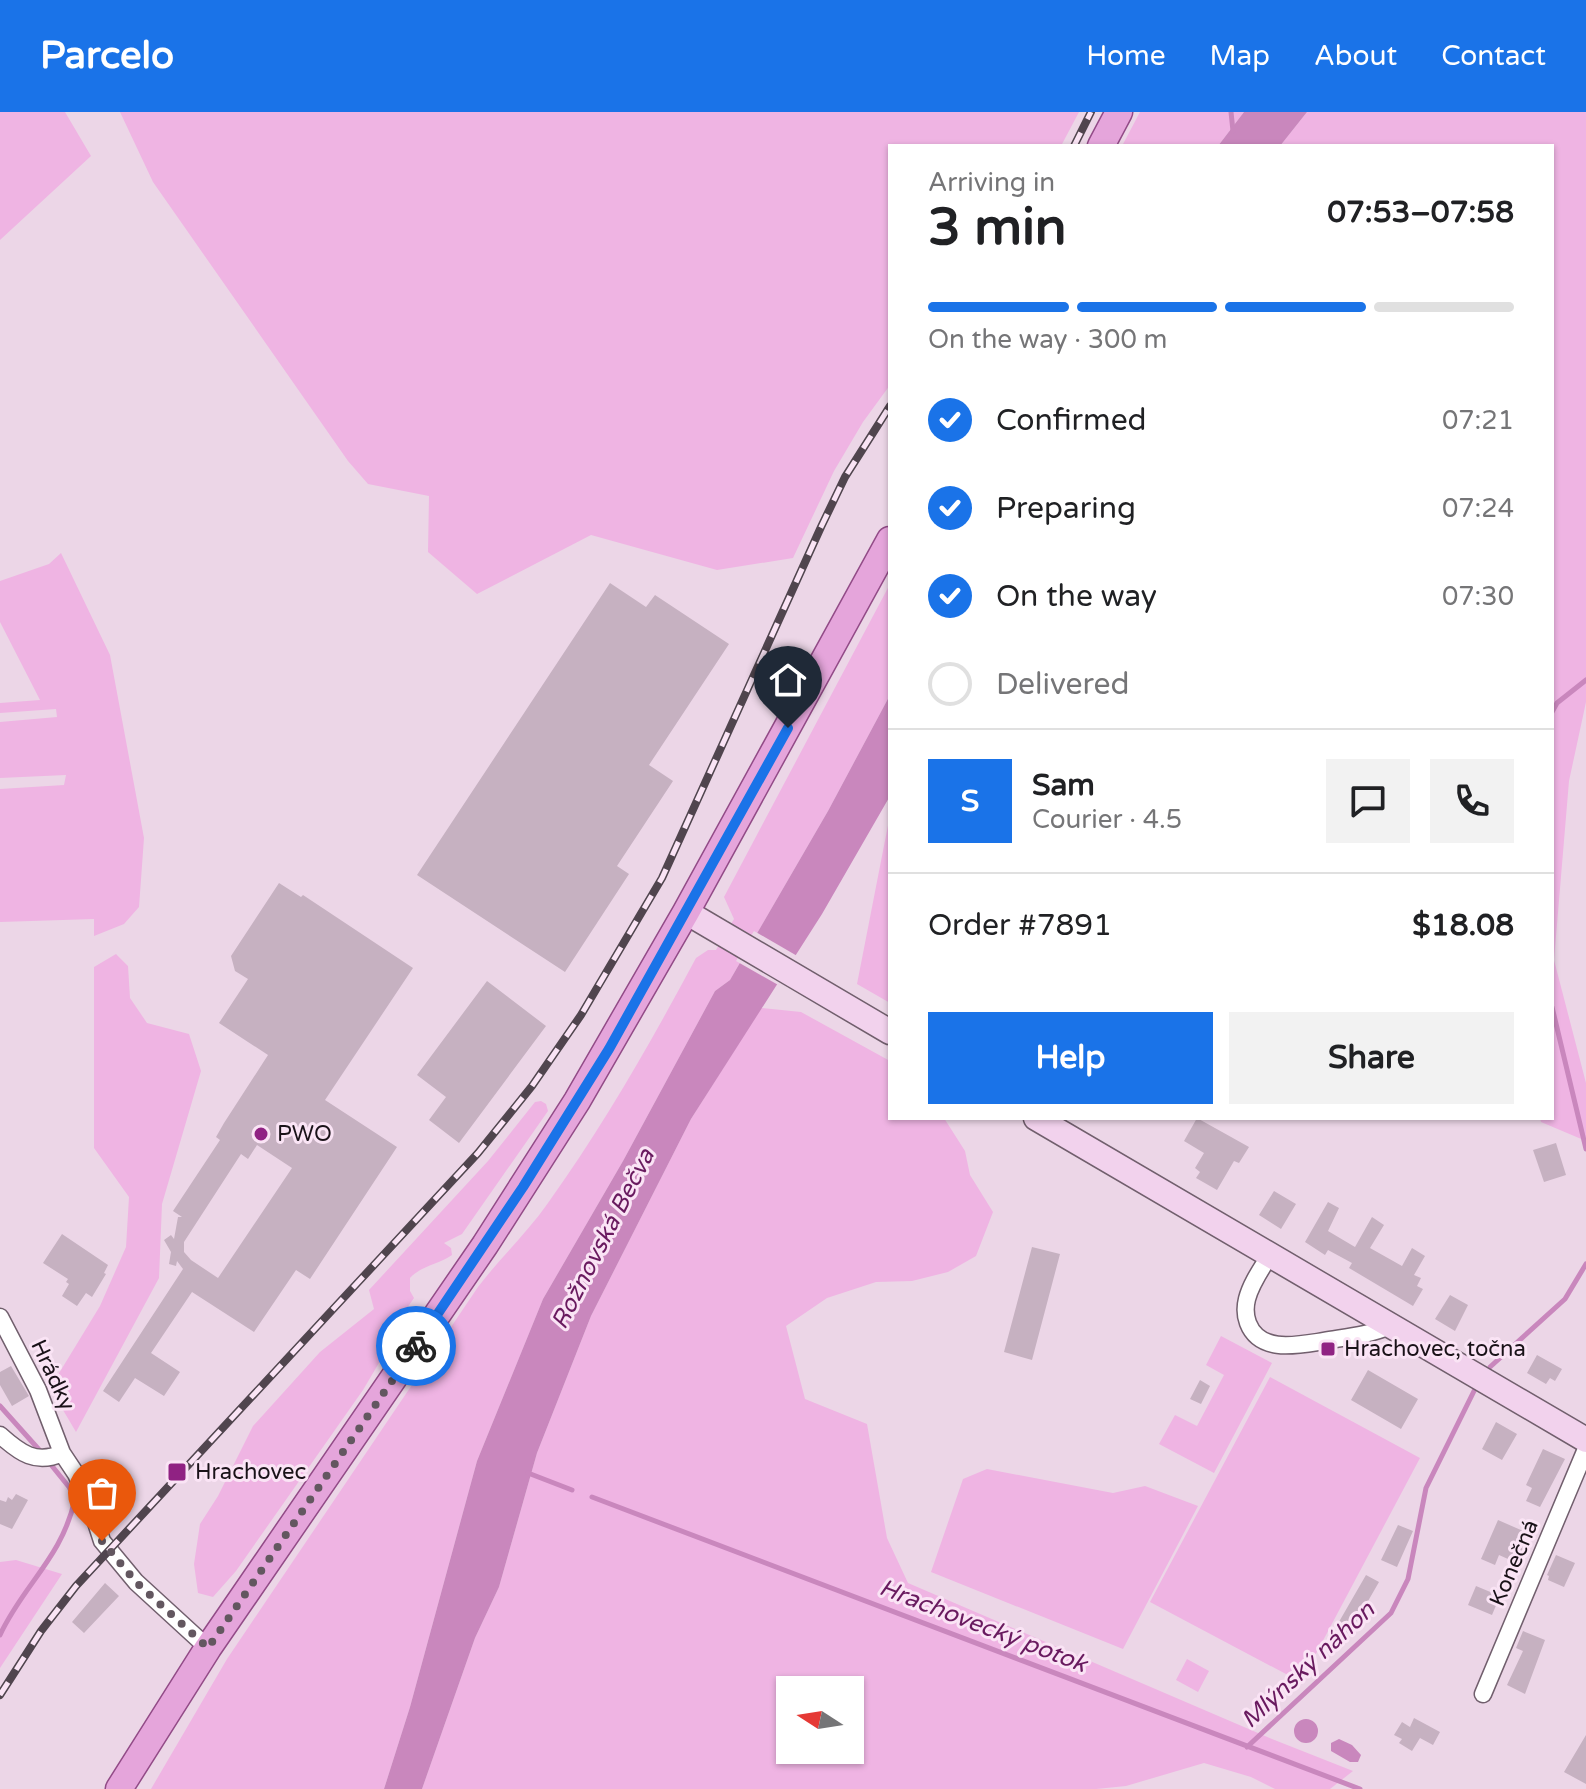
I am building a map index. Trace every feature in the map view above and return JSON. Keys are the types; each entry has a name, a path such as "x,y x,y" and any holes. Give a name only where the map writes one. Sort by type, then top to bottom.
{"main road":[{"path":"1102,144 1119,112"},
{"path":"119,1789 208,1648 521,1191 609,1049 888,544"}],"street":[{"path":"686,912 888,1031"},
{"path":"1039,1120 1586,1440"},
{"path":"1270,1255 1250,1290 1246,1306 1252,1331 1263,1342 1297,1345 1371,1333 1390,1326"},
{"name":"Hrádky","path":"0,1317 38,1390 51,1457"},
{"name":"Hrádky","path":"0,1435 29,1457 51,1457 76,1474 102,1541 136,1582 208,1648"},
{"name":"Konečná","path":"1483,1694 1586,1449"}],"shaded area":[{"path":"0,112 65,112 91,156 0,240"},
{"path":"120,112 1079,112 1062,144 888,144 888,388 834,471 793,558 717,570 591,535 477,594 428,552 429,496 368,484 348,461 153,182"},
{"path":"1140,112 1244,112 1220,144 1123,144"},
{"path":"1307,112 1586,112 1586,702 1569,781 1554,960 1554,144 1282,144"},
{"path":"61,553 110,655 144,838 139,907 124,924 94,936 94,919 0,922 0,789 64,785 66,775 0,778 0,722 57,717 56,709 0,713 0,703 40,700 0,622 0,581 49,564"},
{"path":"888,588 888,699 828,811 730,980 715,991 623,1161 543,1299 477,1461 410,1707 384,1789 151,1789 227,1659 478,1287 540,1214 569,1174 644,1052 696,958 708,950 716,950 734,919 724,897"},
{"path":"888,825 888,1002 857,984"},
{"path":"116,954 128,966 130,998 147,1023 189,1034 201,1071 162,1204 159,1278 76,1432 50,1388 100,1306 126,1247 129,1197 94,1148 94,967"},
{"path":"1554,960 1586,1083 1586,1141 1541,1122 1554,1120"},
{"path":"761,1008 801,1012 888,1060 888,1120 945,1120 965,1151 970,1175 993,1212 976,1256 948,1272 912,1281 876,1282 827,1298 786,1326 805,1399 867,1424 887,1538 908,1583 1353,1771 1330,1789 1275,1789 1251,1777 1204,1763 1126,1786 1096,1789 422,1789 475,1638 499,1587 537,1453 591,1316 691,1119"},
{"path":"541,1101 548,1111 462,1234 444,1243 451,1248 452,1255 410,1278 410,1291 414,1298 386,1338 386,1351 363,1390 236,1571 213,1597 198,1593 194,1564 200,1524 218,1496 253,1426 320,1352 374,1309 369,1290 488,1161 535,1102"},
{"path":"1221,1336 1272,1363 1214,1473 1159,1444 1175,1415 1197,1426 1224,1375 1206,1365"},
{"path":"1270,1377 1420,1458 1301,1682 1150,1602"},
{"path":"987,1469 1113,1493 1145,1486 1198,1506 1123,1649 931,1572 963,1479"},
{"path":"16,1560 62,1574 0,1668 0,1562"},
{"path":"1187,1659 1209,1671 1198,1692 1176,1680"}],"water":[{"path":"1244,112 1307,112 1282,144 1220,144"},
{"name":"Rožnovská Bečva","path":"888,699 888,799 822,914 691,1119 591,1316 537,1453 499,1587 475,1638 422,1789 384,1789 410,1707 477,1461 543,1299 623,1161 715,991 730,980 828,811"},
{"path":"1306,1719 1314,1723 1318,1731 1314,1739 1306,1743 1298,1739 1294,1731 1298,1723"},
{"path":"1339,1739 1352,1745 1361,1755 1358,1762 1350,1762 1331,1751 1331,1743"}],"pier":[{"path":"754,931 799,957 780,986 736,961"}],"building":[{"path":"610,583 646,607 655,595 729,644 649,765 673,781 617,866 629,874 565,972 417,875"},
{"path":"279,883 301,897 303,895 413,968 325,1100 397,1147 310,1279 296,1270 254,1332 192,1292 151,1353 180,1372 164,1396 135,1378 119,1402 103,1391 183,1269 177,1261 176,1266 169,1264 171,1252 164,1240 171,1235 174,1239 178,1217 182,1217 173,1211 220,1140 216,1137 268,1055 219,1023 248,979 235,971 231,956","holes":["257,1145 292,1168 218,1278 184,1252 184,1242 241,1154 248,1159"]},
{"path":"487,981 546,1026 459,1143 429,1120 446,1097 417,1075"},
{"path":"1196,1120 1201,1120 1249,1147 1239,1163 1234,1161 1217,1190 1196,1178 1200,1172 1195,1168 1204,1153 1184,1141"},
{"path":"1556,1143 1566,1175 1544,1182 1533,1150"},
{"path":"1274,1191 1296,1204 1281,1229 1259,1215"},
{"path":"1328,1202 1339,1208 1328,1231 1355,1247 1372,1217 1384,1225 1370,1248 1402,1266 1412,1248 1425,1256 1414,1275 1421,1278 1417,1286 1423,1289 1413,1306 1349,1268 1352,1263 1328,1250 1325,1255 1305,1242"},
{"path":"62,1234 108,1265 92,1297 86,1293 77,1306 62,1296 69,1284 66,1282 68,1279 43,1263"},
{"path":"1032,1247 1060,1254 1032,1360 1004,1352"},
{"path":"1450,1295 1468,1305 1455,1331 1435,1319"},
{"path":"1537,1355 1562,1369 1555,1381 1550,1378 1546,1384 1527,1373"},
{"path":"11,1366 29,1396 12,1406 0,1385 0,1372"},
{"path":"1368,1370 1418,1399 1401,1429 1351,1400"},
{"path":"1200,1380 1210,1386 1201,1404 1190,1399"},
{"path":"1496,1422 1517,1434 1502,1460 1482,1449"},
{"path":"1543,1449 1565,1459 1540,1507 1526,1501 1532,1488 1526,1485"},
{"path":"16,1494 28,1500 12,1529 0,1524 0,1500 6,1502 8,1497 12,1500"},
{"path":"1498,1520 1530,1534 1517,1563 1499,1555 1495,1565 1481,1559"},
{"path":"1398,1525 1413,1531 1397,1567 1381,1560"},
{"path":"1556,1555 1575,1563 1564,1587 1548,1580 1547,1575"},
{"path":"1366,1575 1379,1582 1349,1634 1336,1627"},
{"path":"105,1583 119,1596 84,1633 72,1622"},
{"path":"1476,1586 1500,1596 1492,1615 1468,1605"},
{"path":"1523,1631 1545,1640 1525,1694 1507,1685 1523,1651 1516,1648"},
{"path":"1414,1718 1440,1732 1433,1745 1420,1738 1412,1751 1399,1743 1402,1739 1394,1735 1402,1722 1410,1727"},
{"path":"1586,1735 1586,1784 1564,1772"}],"waterway":[{"path":"1231,112 1233,131"},
{"name":"Mlýnský náhon","path":"1554,708 1586,680"},
{"name":"Mlýnský náhon","path":"1554,1015 1586,1149"},
{"name":"Mlýnský náhon","path":"1490,1367 1565,1299 1586,1264"},
{"name":"Mlýnský náhon","path":"1247,1747 1391,1613 1408,1579 1426,1488 1476,1387"},
{"path":"0,1406 42,1453"},
{"path":"0,1635 52,1555 69,1520 75,1499 48,1461"},
{"name":"Hrachovecký potok","path":"528,1473 572,1490"},
{"name":"Hrachovecký potok","path":"592,1497 1360,1789"}],"railway":[{"path":"1075,144 1091,112"},
{"path":"0,1695 41,1631 76,1586 478,1153 532,1086 581,1015 662,878 845,477 888,409"}],"way so far":[{"path":"102,1541 136,1582 208,1648 416,1346"}],"place":[{"name":"PWO","path":"261,1134"},
{"name":"Hrachovec, točna","path":"1328,1349"},
{"name":"Hrachovec","path":"177,1472"}],"route":[{"path":"416,1346 523,1187 609,1049 788,728"}]}
